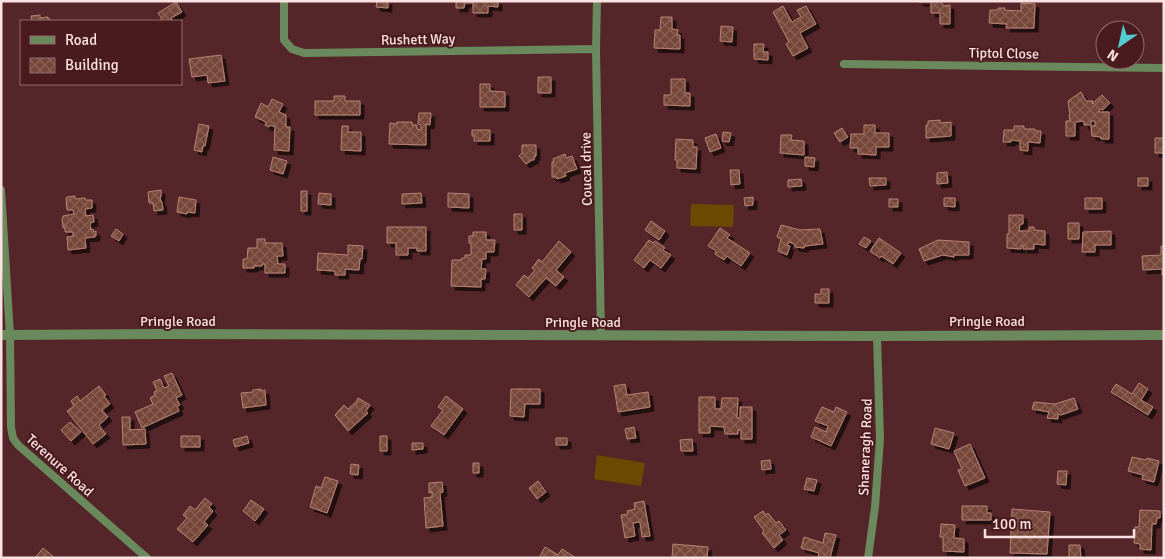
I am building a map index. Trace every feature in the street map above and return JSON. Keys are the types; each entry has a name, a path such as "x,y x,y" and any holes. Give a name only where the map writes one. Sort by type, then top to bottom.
{"street":[{"name":"Rushett Way","path":"284,1 284,40 292,49 304,53 596,49"},
{"name":"Coucal drive","path":"597,1 596,49 601,335"},
{"name":"Tiptol Close","path":"844,64 1164,68"},
{"name":"Terenure Road","path":"1,190 5,335 13,438 18,446 147,558"},
{"name":"Pringle Road","path":"5,335 1164,335"},
{"name":"Shaneragh Road","path":"868,558 875,507 880,439 877,336"}],"shaded area":[{"path":"691,204 734,205 733,227 690,226"},
{"path":"597,455 645,463 641,486 594,479"}],"building":[{"path":"377,1 388,1 388,8 376,7"},
{"path":"456,1 498,1 498,7 488,6 488,13 473,13 473,3 465,3 464,8 456,8"},
{"path":"919,1 940,1 944,6 950,5 950,24 940,24 940,13 931,13 931,2"},
{"path":"176,2 182,12 171,18 172,20 160,20 162,19 158,13"},
{"path":"1021,3 1035,4 1034,28 1006,28 1007,24 989,23 990,10 1005,8 1004,10 1021,11"},
{"path":"783,6 792,22 801,17 797,10 806,6 816,24 800,33 808,48 793,56 786,44 789,42 773,12"},
{"path":"40,15 40,18 48,17 50,20 32,20 31,16"},
{"path":"661,17 672,17 672,29 678,30 677,35 680,35 680,49 654,48 655,30 660,30"},
{"path":"721,26 733,27 732,42 720,41"},
{"path":"754,44 764,44 763,52 768,52 768,60 754,59"},
{"path":"221,55 225,81 208,83 207,75 192,77 189,59"},
{"path":"538,77 551,77 551,93 538,93"},
{"path":"671,79 685,79 685,93 690,93 690,106 664,105 664,95 671,95"},
{"path":"480,84 490,84 490,91 505,92 505,107 480,107"},
{"path":"1081,92 1086,101 1093,101 1092,104 1102,95 1110,103 1098,112 1109,112 1109,139 1092,136 1091,126 1095,126 1095,121 1091,121 1091,125 1084,125 1084,121 1075,122 1075,136 1066,136 1066,121 1070,121 1068,101"},
{"path":"334,96 345,96 345,101 360,101 360,115 315,115 315,101 334,101"},
{"path":"272,99 283,104 279,112 286,115 286,127 290,127 289,151 274,150 275,127 265,125 266,122 255,117 261,103 268,107"},
{"path":"419,113 431,113 430,125 426,124 426,145 389,144 390,123 412,122 412,125 417,125 417,129 421,130 421,125 418,124"},
{"path":"940,120 940,123 951,122 951,136 926,138 926,125 928,125 928,121"},
{"path":"199,124 209,126 202,152 194,150"},
{"path":"864,125 875,125 875,133 889,133 889,147 876,147 876,155 858,154 858,148 850,148 851,134 864,134"},
{"path":"342,126 348,126 348,132 361,132 361,151 341,150"},
{"path":"1014,126 1024,126 1024,129 1041,131 1040,143 1028,142 1028,151 1020,150 1020,141 1011,140 1011,142 1003,142 1004,130 1014,130"},
{"path":"842,128 848,137 840,142 834,133"},
{"path":"472,130 490,130 490,141 474,141"},
{"path":"723,132 731,133 729,142 722,141"},
{"path":"716,134 721,148 710,152 705,138"},
{"path":"781,135 792,135 791,140 804,141 804,155 780,153"},
{"path":"1155,138 1164,138 1164,153 1155,153"},
{"path":"676,139 693,140 693,147 697,147 696,169 677,168 677,160 675,160"},
{"path":"522,145 536,145 534,160 526,164 519,156 522,153"},
{"path":"565,154 566,158 572,156 577,169 565,173 566,176 557,179 552,177 553,159"},
{"path":"273,157 287,161 283,174 270,170"},
{"path":"805,157 815,158 814,167 805,166"},
{"path":"730,170 739,170 740,184 731,185"},
{"path":"947,172 948,183 937,184 937,173"},
{"path":"869,178 886,178 886,185 870,186"},
{"path":"1138,178 1148,178 1148,186 1138,186"},
{"path":"801,179 802,186 788,187 788,180"},
{"path":"161,190 160,197 163,210 154,211 153,203 149,203 148,192"},
{"path":"301,191 307,191 307,211 301,211"},
{"path":"319,193 331,194 331,205 318,204"},
{"path":"421,193 422,203 402,204 402,194"},
{"path":"448,193 469,194 469,208 448,207"},
{"path":"75,196 75,199 85,198 85,200 92,200 92,208 85,209 86,216 93,215 94,222 90,223 91,230 96,231 96,236 85,238 86,248 68,250 67,237 73,236 73,232 65,232 62,219 63,216 74,214 73,210 67,210 66,199 67,197"},
{"path":"179,197 196,200 195,213 177,212"},
{"path":"753,197 753,205 745,206 744,198"},
{"path":"944,198 955,198 955,207 944,206"},
{"path":"1085,198 1102,198 1102,209 1085,209"},
{"path":"889,199 898,199 898,207 889,207"},
{"path":"514,214 522,214 522,230 514,230"},
{"path":"1009,215 1023,215 1023,224 1020,224 1019,231 1029,231 1029,227 1034,227 1034,230 1045,231 1045,245 1034,244 1034,249 1023,249 1023,245 1021,245 1021,249 1007,248"},
{"path":"651,221 665,231 659,240 645,230"},
{"path":"1068,223 1079,223 1079,239 1068,239"},
{"path":"781,225 800,230 820,229 823,244 805,246 804,248 795,247 794,244 789,242 787,245 790,246 787,255 778,251 781,239 777,237"},
{"path":"387,227 426,227 426,251 408,248 408,255 396,255 396,243 387,243"},
{"path":"720,228 730,235 727,238 750,253 741,266 727,256 724,260 715,254 716,251 708,246"},
{"path":"116,229 123,234 119,241 111,236"},
{"path":"1111,231 1111,245 1095,245 1095,252 1082,252 1083,232"},
{"path":"473,232 486,232 486,240 495,240 494,252 486,252 486,259 482,259 481,269 486,269 485,279 481,279 481,287 451,286 452,260 461,260 465,258 465,255 471,255 469,236 473,236"},
{"path":"864,237 871,241 866,248 859,244"},
{"path":"879,238 901,253 893,264 870,251"},
{"path":"257,239 265,239 265,243 282,243 283,256 277,256 278,264 285,264 285,273 265,273 265,264 254,266 254,268 243,268 243,259 247,259 248,248 257,248"},
{"path":"649,240 653,243 655,241 665,248 663,250 671,255 661,268 650,260 644,268 634,260"},
{"path":"938,240 969,242 969,255 954,255 954,257 943,255 924,261 919,249"},
{"path":"559,241 571,252 556,270 564,277 556,286 546,278 529,297 516,285 524,275 528,278 535,270 532,268 539,259 542,262"},
{"path":"348,245 363,246 359,270 345,269 345,275 335,275 335,271 317,270 318,253 348,255"},
{"path":"1161,246 1164,246 1164,275 1162,275 1162,269 1143,270 1142,256 1161,255"},
{"path":"821,289 829,289 829,303 815,303 815,294 821,294"},
{"path":"172,373 182,395 176,398 180,405 177,406 179,411 142,428 135,412 153,404 150,398 157,391 153,382 160,379 164,388 169,386 164,376"},
{"path":"1139,383 1148,389 1141,400 1153,407 1148,415 1111,392 1116,384 1132,394"},
{"path":"625,384 627,395 648,392 650,407 618,412 614,386"},
{"path":"99,386 110,404 102,410 108,417 99,425 106,434 93,444 67,411 74,406 71,401 77,396 80,401"},
{"path":"261,389 261,391 265,390 266,405 243,408 241,393"},
{"path":"511,389 540,389 540,404 525,404 524,417 510,416"},
{"path":"446,396 463,409 444,435 431,426 443,410 438,407"},
{"path":"699,397 715,397 715,409 721,409 722,398 738,398 737,418 740,418 740,407 752,407 752,439 741,439 741,430 738,430 738,434 725,434 724,427 710,426 710,433 699,433"},
{"path":"358,398 370,405 366,411 368,413 348,431 335,415 344,405 348,409"},
{"path":"1074,398 1078,409 1061,415 1058,414 1058,419 1047,418 1049,412 1032,409 1034,402 1055,404"},
{"path":"822,407 834,412 836,407 847,412 831,446 811,437 815,427 826,432 828,426 815,421"},
{"path":"122,417 130,417 130,430 145,429 146,444 123,445"},
{"path":"70,422 81,432 71,441 61,430"},
{"path":"634,427 636,438 627,439 625,429"},
{"path":"935,428 954,433 949,449 931,444"},
{"path":"181,436 200,436 200,447 181,447"},
{"path":"247,436 249,443 235,447 233,440"},
{"path":"380,436 387,436 387,451 380,451"},
{"path":"556,438 567,438 567,445 556,445"},
{"path":"692,439 693,451 681,451 680,440"},
{"path":"412,443 423,443 423,449 412,450"},
{"path":"970,444 985,478 965,486 958,470 962,469 954,451"},
{"path":"1132,457 1159,461 1154,482 1142,479 1143,475 1128,471"},
{"path":"770,460 771,469 762,470 761,461"},
{"path":"473,463 479,463 479,473 473,473"},
{"path":"351,464 359,465 358,475 350,474"},
{"path":"1058,471 1067,471 1066,485 1057,484"},
{"path":"325,477 338,481 327,513 310,507 316,486 321,488"},
{"path":"807,478 817,480 814,491 804,489"},
{"path":"538,481 546,492 537,499 529,488"},
{"path":"442,482 443,492 440,493 443,526 426,528 424,498 432,497 432,492 429,493 429,483"},
{"path":"205,498 212,504 209,507 213,511 204,522 208,525 193,542 177,529 187,518 183,515 190,506 195,510"},
{"path":"251,500 264,509 255,521 243,511"},
{"path":"644,501 650,536 642,537 640,522 633,523 635,536 625,538 621,515 628,514 627,511 635,509 634,503"},
{"path":"962,506 987,506 987,513 991,513 991,520 962,520"},
{"path":"1012,509 1050,512 1047,554 1010,553"},
{"path":"1140,510 1160,511 1160,518 1157,518 1156,524 1152,524 1151,550 1140,549 1140,544 1134,543 1135,527 1139,527"},
{"path":"763,511 766,515 768,513 776,523 779,521 786,530 779,535 783,540 774,548 762,533 764,531 754,517"},
{"path":"941,524 955,525 954,538 964,539 964,552 943,551 943,537 940,537"},
{"path":"825,533 836,535 830,558 818,557 819,553 801,548 804,537 823,543"},
{"path":"673,544 708,547 707,558 672,558"},
{"path":"1069,545 1080,545 1081,558 1069,558"},
{"path":"545,547 558,555 562,549 576,558 539,558"},
{"path":"43,548 55,558 35,558"}]}
